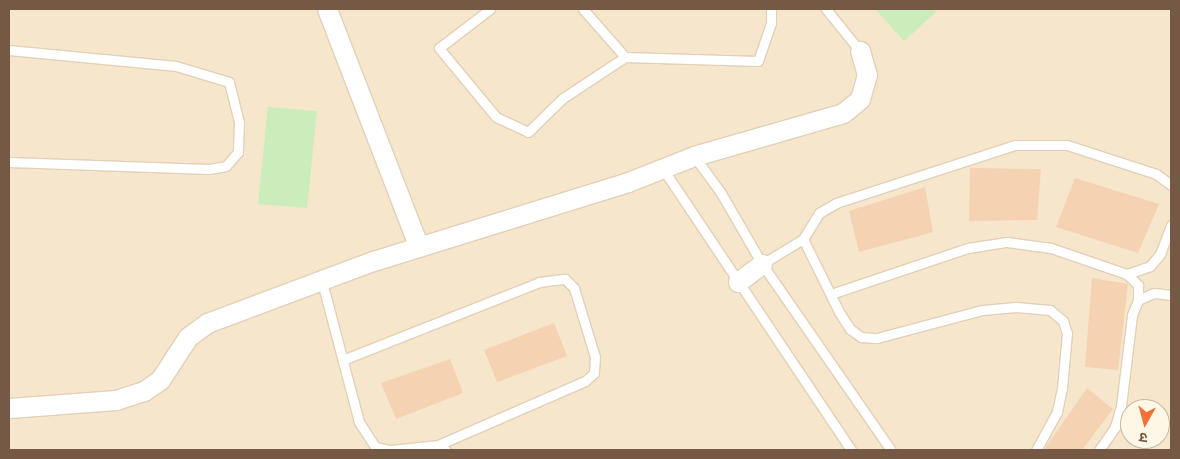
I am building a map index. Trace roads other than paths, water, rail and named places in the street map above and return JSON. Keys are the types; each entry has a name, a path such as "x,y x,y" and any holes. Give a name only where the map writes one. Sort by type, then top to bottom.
{"street":[{"path":"327,9 419,247"},
{"path":"9,408 116,400 144,391 160,380 188,337 207,323 419,247 662,169 694,156 843,113 860,99 867,75 860,52"},
{"path":"738,282 762,264"}],"lane":[{"path":"490,9 439,48 496,117 528,132 563,98 625,57 758,61 771,23 771,9"},
{"path":"583,9 625,57"},
{"path":"826,9 860,52"},
{"path":"9,50 176,66 229,82 239,122 238,152 226,166 209,170 9,162"},
{"path":"762,264 803,239 819,213 836,203 1015,145 1067,145 1156,174 1171,185"},
{"path":"694,156 721,193 762,264 891,450"},
{"path":"662,169 851,450"},
{"path":"1127,274 1150,266 1160,254 1171,225"},
{"path":"803,239 830,294 850,329 860,337 877,338 982,310 1016,306 1050,310 1063,320 1067,333 1066,352 1057,412 1036,450"},
{"path":"830,294 968,248 1007,242 1051,248 1127,274 1138,285 1138,300 1132,315 1121,406 1115,426 1099,450"},
{"path":"322,282 344,359 359,422 365,436 375,447 390,450 442,448 585,380 594,373 595,357 577,297 565,279 539,282 344,359"},
{"path":"1138,300 1154,293 1171,295"}]}
